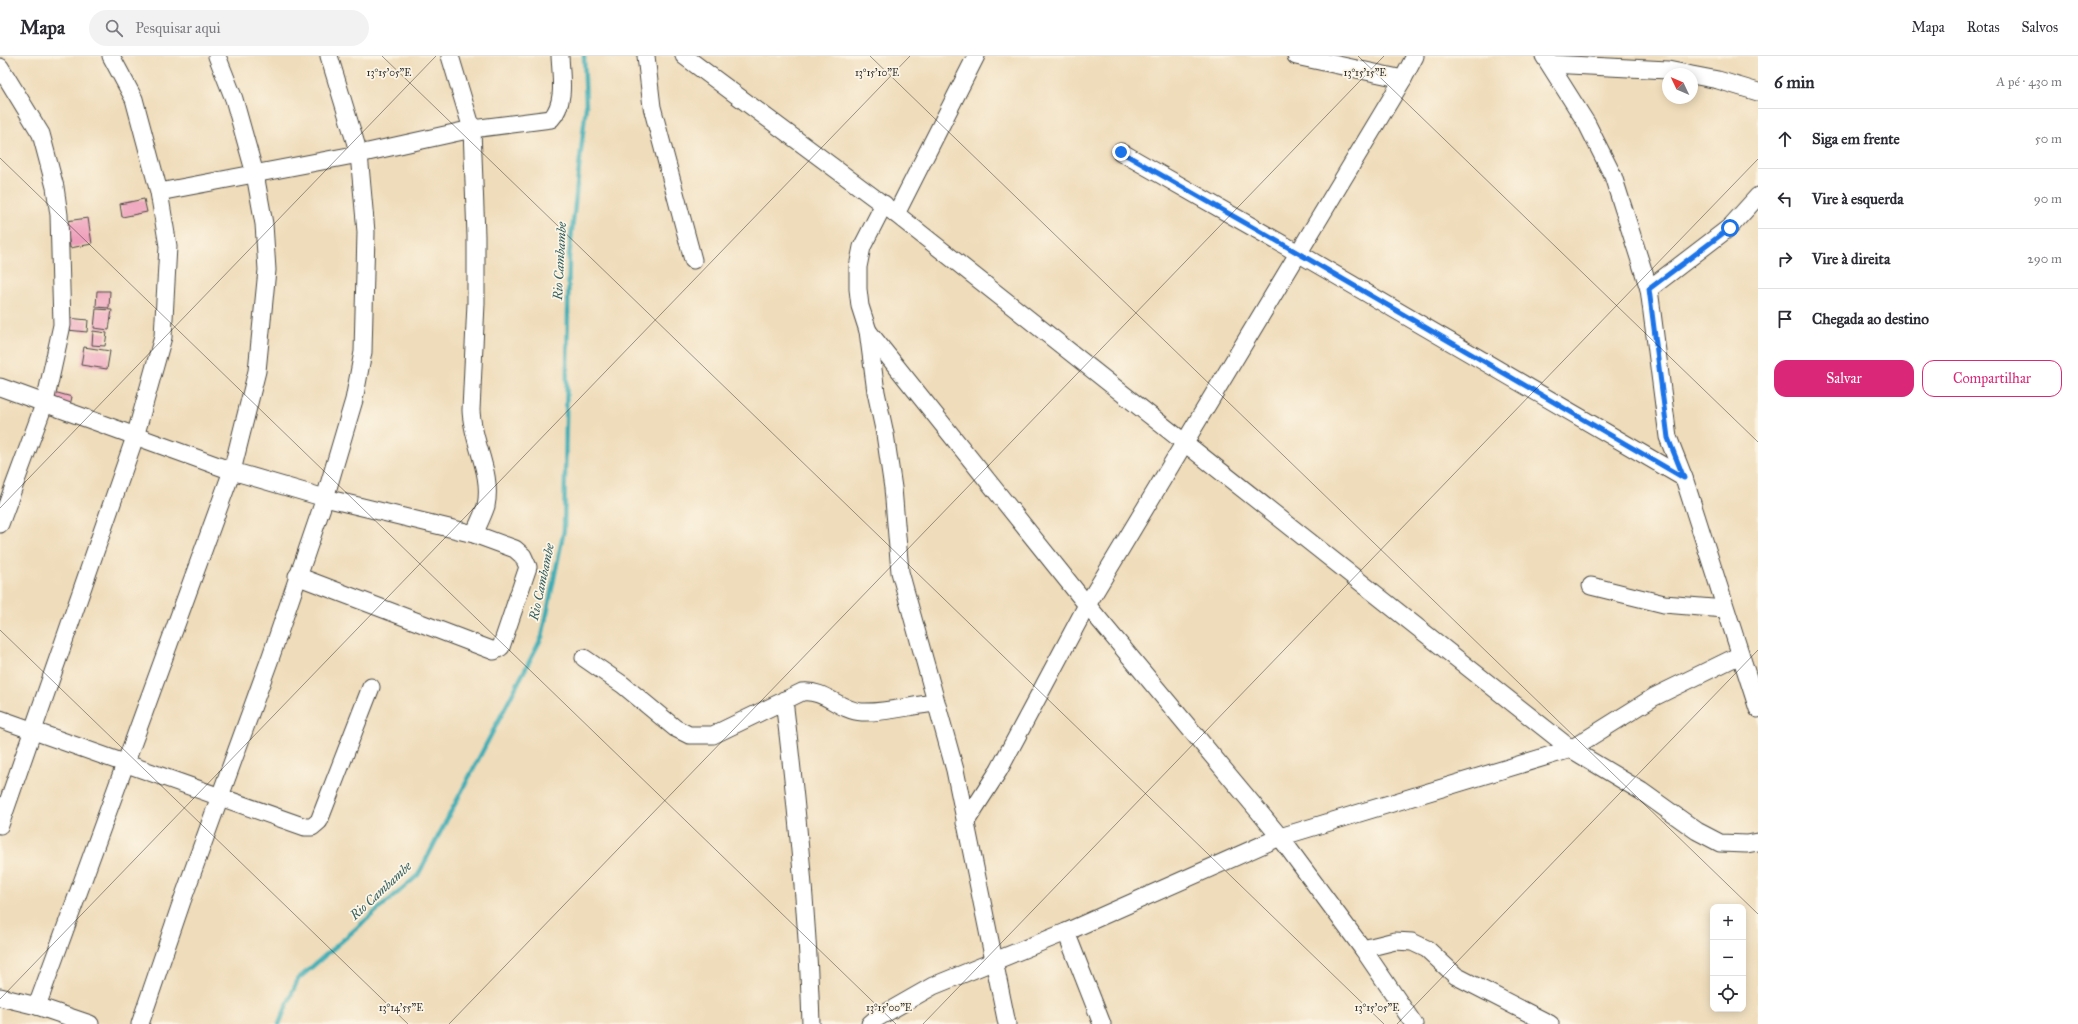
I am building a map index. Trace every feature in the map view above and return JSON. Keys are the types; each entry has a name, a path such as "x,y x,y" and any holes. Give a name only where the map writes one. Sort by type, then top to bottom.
{"street":[{"path":"0,825 136,437 162,337 168,246 159,192 134,99 111,56"},
{"path":"37,1006 232,471 256,371 266,278 264,224 255,174 234,99 217,56"},
{"path":"140,1024 271,656 297,576 325,498 354,400 363,352 366,232 359,154 329,56"},
{"path":"450,56 472,129 475,188 476,266 470,410 472,427 485,465 488,486 486,506 474,534"},
{"path":"159,192 359,154 472,129 550,119 558,112 561,99 560,56"},
{"path":"646,56 652,108 692,260"},
{"path":"684,56 890,209 1571,748 1641,791 1696,832 1720,843 1747,844 1758,842"},
{"path":"976,56 890,209 862,247 858,268 860,306 868,331 876,392 885,434 893,488 900,572 955,770 1007,1024"},
{"path":"1296,56 1403,79"},
{"path":"965,823 999,770 1087,605 1403,79 1415,56"},
{"path":"1547,60 1662,70"},
{"path":"1547,60 1587,124 1613,176 1649,289 1668,438 1684,478 1758,710"},
{"path":"0,67 41,134 56,187 59,215 62,325 45,402 0,524"},
{"path":"1698,76 1718,80 1758,92"},
{"path":"1121,152 1298,253 1684,478"},
{"path":"1649,289 1730,228 1758,196"},
{"path":"868,331 1087,605 1280,837 1363,948 1414,1024"},
{"path":"0,387 45,402 136,437 232,471 325,498 474,534 514,549 523,556 528,567 502,644 496,650 297,576"},
{"path":"1591,586 1664,604 1725,609"},
{"path":"870,1024 877,1018 932,986 1066,932 1280,837 1571,748 1654,697 1740,655"},
{"path":"584,658 623,685 675,728 689,735 713,735 752,718 784,700 802,692 811,690 845,708 862,712 936,703"},
{"path":"0,719 305,827 312,827 319,822 371,687"},
{"path":"784,700 797,807 809,959 811,1024"},
{"path":"1066,932 1102,1024"},
{"path":"1363,948 1395,941 1412,942 1427,949 1456,976 1550,1024"},
{"path":"0,997 37,1006 90,1024"}],"building":[{"path":"144,199 147,212 122,217 120,204"},
{"path":"88,218 92,244 70,248 66,221"},
{"path":"97,291 110,291 109,308 96,307"},
{"path":"96,309 112,310 109,330 94,328"},
{"path":"68,318 88,320 87,332 67,330"},
{"path":"93,331 107,333 105,346 92,345"},
{"path":"84,347 110,351 107,369 81,365"},
{"path":"54,392 72,397 70,405 51,399"}],"waterway":[{"name":"Rio Cambambe","path":"279,1024 298,979 418,875 542,637 564,530 569,257 586,106 584,56"}],"route":[{"path":"1121,152 1298,253 1684,478 1668,438 1649,289 1730,228"}]}
